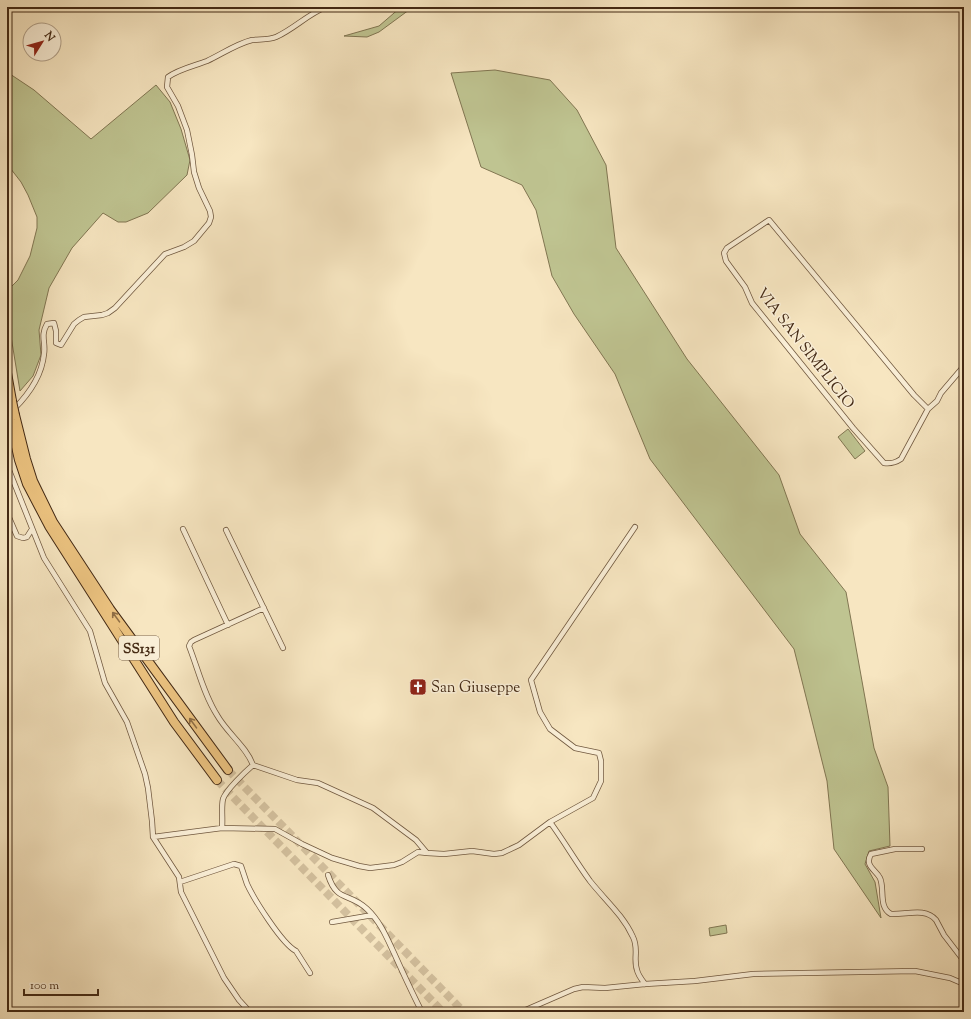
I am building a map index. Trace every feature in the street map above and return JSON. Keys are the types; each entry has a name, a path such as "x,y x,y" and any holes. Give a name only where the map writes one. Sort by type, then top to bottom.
{"highway":[{"name":"SS131","path":"7,373 11,417 19,460 27,484 49,526 174,722 217,780"},
{"name":"SS131","path":"11,417 33,481 53,522 64,540 110,609 228,770"},
{"path":"64,540 64,550"}],"street":[{"path":"11,417 34,383 42,366 45,353 43,339 44,330 47,324 54,323 56,343 61,345 74,324 84,317 102,316 115,308 164,254 184,248 194,241 209,223 211,217 210,211 199,188 194,172 192,155 186,130 178,106 167,87 168,77 174,73 208,60 252,40 275,38 313,12 326,7"},
{"name":"VIA SAN SIMPLICIO","path":"928,409 914,395 769,220 727,248 724,253 726,261 745,287 752,302 884,463 895,463 901,458 928,409 937,401 941,393 964,366"},
{"path":"7,465 44,558 90,631 105,683 127,722 145,774 148,788 153,837 179,877 181,892 224,978 239,1000 250,1012"},
{"path":"7,513 17,536 23,538 27,537 32,529"},
{"path":"153,837 222,828 275,829 332,858 370,868 394,865 418,852 444,854 472,851 494,854 502,852 519,845 550,822 594,798 601,781 602,761 599,753 575,748 550,729 540,712 531,680 635,527"},
{"path":"182,529 228,625"},
{"path":"226,530 283,648"},
{"path":"264,608 191,642 190,646 216,715 248,753 253,765 297,780 318,783 373,808 416,840 427,853"},
{"path":"222,828 224,798 240,776 253,765"},
{"path":"550,822 591,881 623,920 634,938 637,949 637,971 645,984"},
{"path":"922,849 895,849 871,854 869,857 870,866 880,878 882,899 887,912 891,914 925,913 932,916 964,962"},
{"path":"180,882 234,864 241,866 247,883 257,902 285,941 296,951 310,973"},
{"path":"328,874 331,886 338,894 354,900 367,909 382,927 422,1012"},
{"path":"332,922 373,916"},
{"path":"521,1012 574,989 583,987 605,988 695,981 753,974 916,971 950,978 964,984"}],"green space":[{"path":"401,7 413,7 379,32 367,37 344,36 379,26"},
{"path":"495,70 550,80 577,110 606,165 616,248 687,359 779,475 800,534 846,592 874,748 888,787 890,846 869,851 865,864 875,882 881,918 834,849 827,781 794,649 650,459 615,374 574,314 552,276 536,210 522,185 481,167 451,73"},
{"path":"7,72 34,90 91,139 156,85 170,102 181,129 190,160 187,175 148,213 126,222 118,222 103,213 72,248 49,288 39,330 41,355 33,376 20,391 7,312 7,291 18,280 30,256 37,228 37,217 21,182 7,164"},
{"path":"848,429 865,451 855,459 838,437"},
{"path":"726,925 727,933 710,936 709,928"}],"tunnel":[{"path":"228,770 464,1012"},
{"path":"217,780 443,1012"}],"place":[{"name":"San Giuseppe","path":"418,687"}]}
